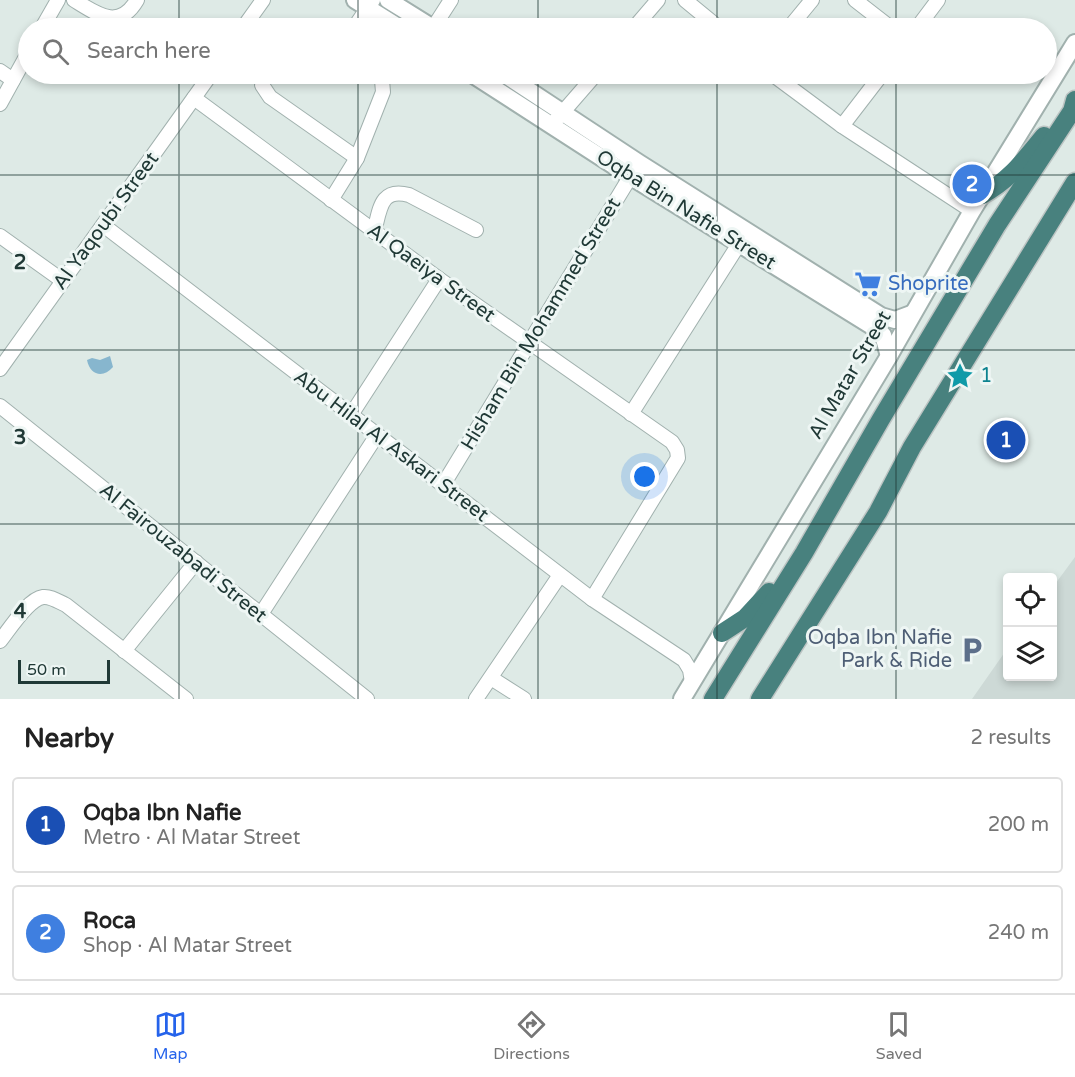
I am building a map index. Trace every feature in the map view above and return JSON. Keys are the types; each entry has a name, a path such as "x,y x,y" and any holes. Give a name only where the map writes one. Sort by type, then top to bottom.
{"highway":[{"path":"982,195 1014,173 1074,102"},
{"path":"713,699 804,553 997,225 1072,111 1074,102"},
{"path":"760,699 878,512 912,447 1075,182"},
{"path":"722,633 753,610 804,553"}],"street":[{"path":"48,18 58,0"},
{"path":"74,0 109,18 120,17 137,0"},
{"path":"250,18 263,0"},
{"path":"388,0 417,18"},
{"path":"439,18 451,0"},
{"path":"643,18 658,0"},
{"path":"686,0 707,18"},
{"path":"797,18 812,0"},
{"path":"855,0 878,18"},
{"path":"924,18 938,0"},
{"path":"358,18 365,3 386,18"},
{"name":"Al Matar Street","path":"1057,72 1075,43"},
{"path":"0,71 13,80"},
{"path":"0,104 18,71"},
{"name":"Al Yaqoubi Street","path":"0,369 204,84"},
{"path":"262,84 270,97 357,158"},
{"path":"331,200 357,158 383,92 382,84"},
{"name":"Oqba Bin Nafie Street","path":"491,84 558,118"},
{"name":"Oqba Bin Nafie Street","path":"516,84 558,118 743,238 875,328 883,335 888,356"},
{"path":"558,118 587,84"},
{"path":"785,84 842,126 972,211"},
{"path":"842,126 874,84"},
{"name":"Al Matar Street","path":"682,699 1050,84"},
{"name":"Al Qaeiya Street","path":"194,98 529,344 672,442 677,450 678,458 592,600"},
{"name":"Hisham Bin Mohammed Street","path":"443,485 634,169"},
{"path":"374,232 383,200 398,192 409,195 476,230"},
{"name":"Abu Hilal Al Askari Street","path":"103,225 592,600 684,660"},
{"path":"0,236 63,280"},
{"path":"631,414 743,238"},
{"name":"Oqba Bin Nafie Street","path":"743,238 881,316 895,320 911,314"},
{"path":"351,415 439,279"},
{"name":"Al Fairouzabadi Street","path":"0,406 367,699"},
{"path":"261,614 377,435"},
{"path":"124,651 196,562"},
{"path":"476,699 560,575"},
{"path":"0,641 26,608 43,597 53,599 66,605 186,699"},
{"path":"684,660 695,660 708,656"},
{"path":"684,660 690,670 692,682"},
{"path":"491,678 524,699"}],"shaded area":[{"path":"1075,557 1075,699 972,699 1003,655 1003,681 1057,681 1057,582"}],"water":[{"path":"110,356 113,367 101,374 91,369 87,360 92,358 100,360"}],"place":[{"name":"Roca","path":"972,184"},
{"name":"Shoprite","path":"868,284"},
{"name":"1","path":"960,376"},
{"name":"Oqba Ibn Nafie","path":"1006,440"},
{"name":"Oqba Ibn Nafie Park & Ride","path":"972,650"}]}
